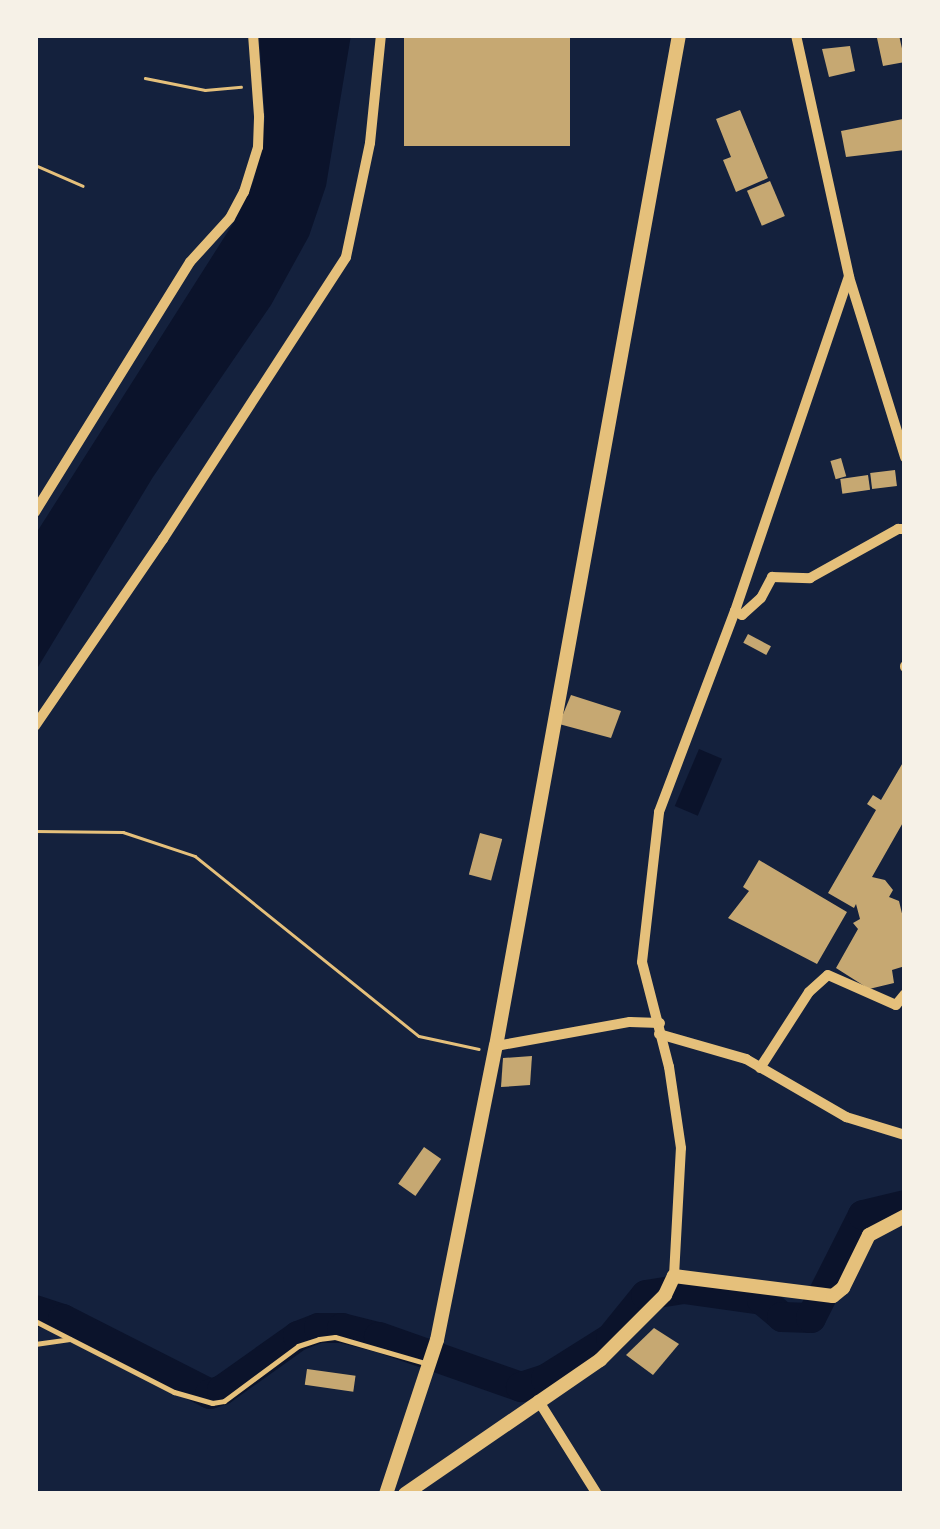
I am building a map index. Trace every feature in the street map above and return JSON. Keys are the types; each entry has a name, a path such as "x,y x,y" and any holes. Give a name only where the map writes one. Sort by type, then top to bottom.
{"main road":[{"path":"386,1494 437,1340 496,1046 679,35"},
{"path":"405,1494 600,1360 670,1286 832,1296 843,1288 869,1235 905,1216"}],"street":[{"path":"35,512 190,262 230,218 244,192 258,147 253,35"},
{"path":"35,726 163,539 346,257 370,143 381,35"},
{"path":"796,35 849,276 905,457"},
{"path":"670,1286 681,1148 660,1028 642,962 659,812 735,611 849,276"},
{"path":"735,611 742,615 761,598 772,577 810,578 898,529 905,529"},
{"path":"760,1068 809,992 828,974 896,1005 905,994"},
{"path":"496,1046 630,1022 660,1028 760,1068 846,1117 905,1135"},
{"path":"538,1400 597,1494"}],"lane":[{"path":"35,1320 174,1392 212,1403 224,1401 298,1346 319,1339 335,1337 429,1362"},
{"path":"35,1344 74,1339"}],"path":[{"path":"144,78 205,90 258,85"},
{"path":"35,164 83,186"},
{"path":"35,831 123,832 182,850 419,1036 450,1046 482,1050 496,1046"}],"water":[{"path":"259,35 351,35 326,186 309,236 271,305 153,477 35,672 35,535 234,222 254,180 265,120"},
{"path":"699,749 722,759 698,816 675,806"}],"building":[{"path":"404,35 570,35 570,146 404,146"},
{"path":"899,35 905,62 883,66 877,38"},
{"path":"850,46 855,71 829,77 822,49"},
{"path":"740,110 768,178 736,192 723,160 731,157 716,119"},
{"path":"903,119 905,150 846,157 841,131"},
{"path":"770,181 785,216 762,226 747,191"},
{"path":"841,458 846,476 836,479 830,461"},
{"path":"895,470 897,486 872,489 870,473"},
{"path":"868,475 870,490 842,494 840,479"},
{"path":"748,634 771,646 766,655 743,643"},
{"path":"571,695 621,711 611,738 559,724"},
{"path":"905,759 905,819 872,877 885,880 893,890 889,897 899,901 905,926 905,966 892,970 894,983 869,989 836,968 858,929 853,923 860,919 856,904 854,908 828,893 876,810 867,804 873,795 881,800"},
{"path":"480,833 502,839 491,880 469,875"},
{"path":"759,860 847,912 817,964 728,918 749,891 743,887"},
{"path":"532,1056 530,1085 501,1087 503,1058"},
{"path":"424,1147 441,1159 415,1196 398,1184"},
{"path":"654,1328 679,1344 653,1375 626,1355"},
{"path":"307,1369 356,1376 353,1392 305,1385"}],"waterway":[{"path":"35,1310 63,1319 210,1394 222,1390 298,1336 319,1328 342,1328 379,1337 521,1387 546,1379 611,1338 646,1295 684,1289 762,1300 782,1317 811,1318 863,1215 905,1205"}]}
